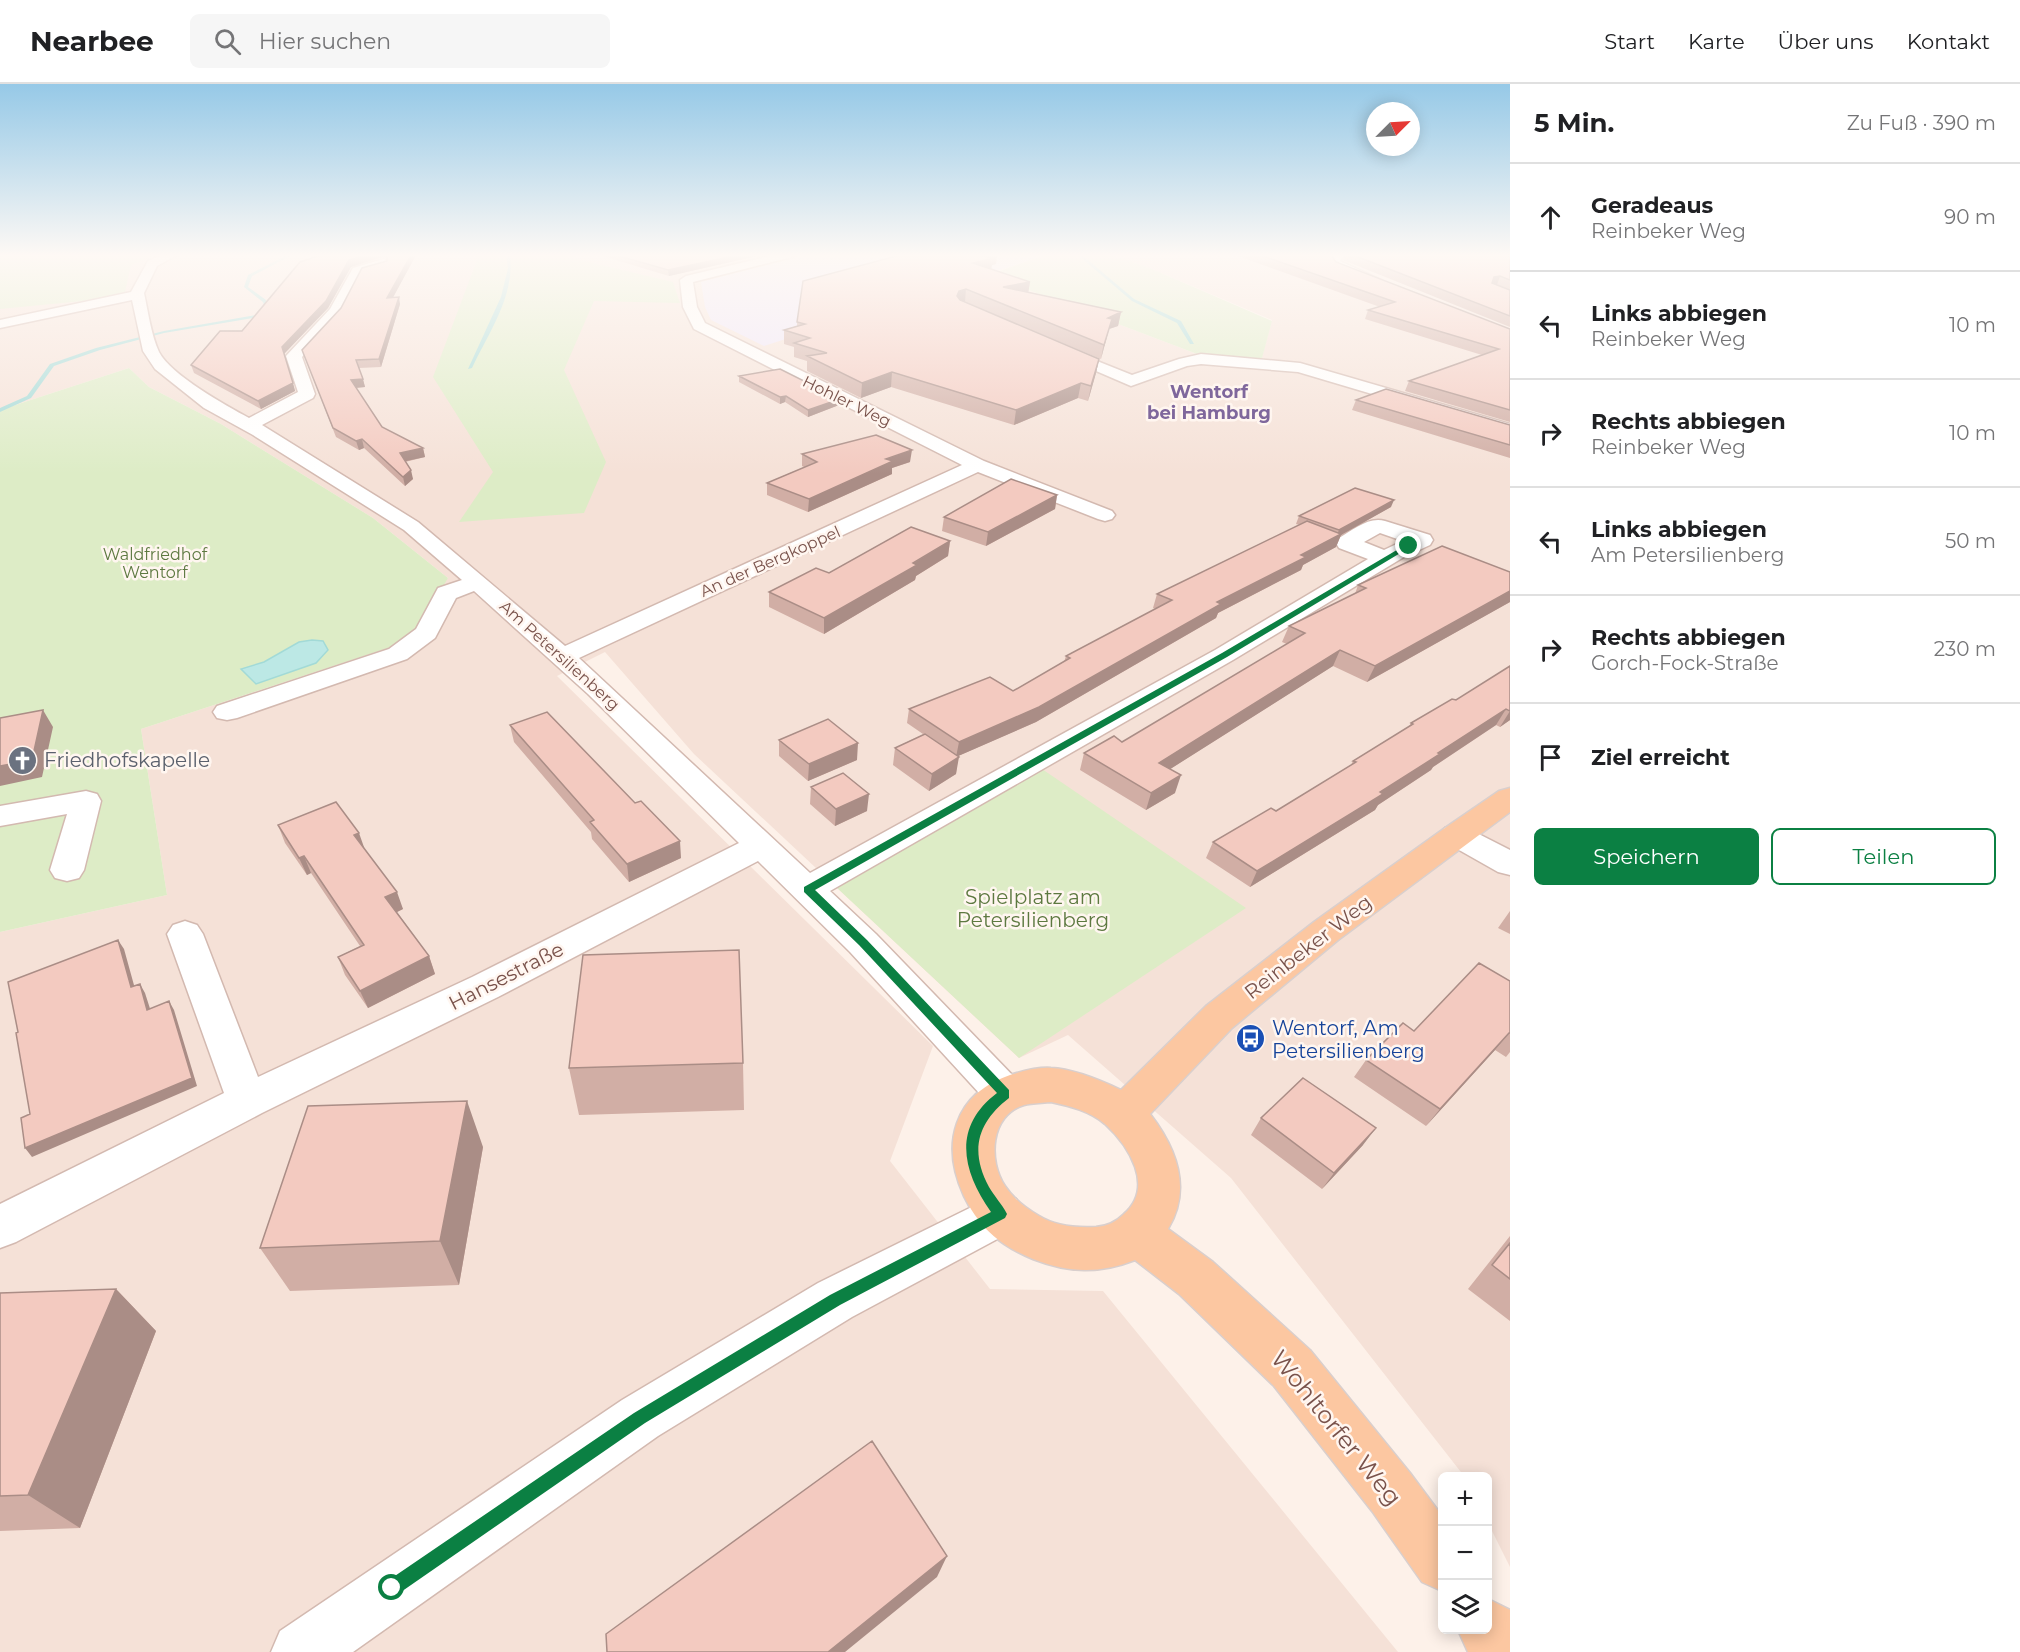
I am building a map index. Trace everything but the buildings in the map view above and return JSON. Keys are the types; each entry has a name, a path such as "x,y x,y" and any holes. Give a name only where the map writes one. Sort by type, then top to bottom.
{"main road":[{"name":"Reinbeker Weg","path":"1123,1115 1219,1017 1326,931 1510,798"},
{"path":"1051,1085 1074,1089 1098,1098 1123,1115 1144,1137 1156,1162 1161,1188 1154,1214 1138,1234 1114,1246 1086,1251 1056,1246 1027,1234 1000,1214 984,1192 974,1168 972,1145 976,1124 988,1107 1005,1094 1027,1087 1051,1085"},
{"name":"Wohltorfer Weg","path":"1138,1234 1196,1278 1292,1368 1438,1556"},
{"path":"1491,1634 1502,1652"}],"street":[{"name":"Am Petersilienberg","path":"145,328 151,351 160,366 210,404 249,425 411,526 562,656 863,943 1005,1094"},
{"path":"249,425 307,394 294,356 320,328"},
{"name":"Hohler Weg","path":"703,328 977,465 1105,515"},
{"path":"1048,345 1131,381 1184,362 1201,359 1300,368 1510,430"},
{"name":"An der Bergkoppel","path":"562,656 977,465"},
{"path":"808,889 1224,655 1386,558"},
{"path":"227,712 398,654 426,633 446,593 478,582"},
{"path":"0,816 86,801 67,870"},
{"path":"1456,835 1510,864"},
{"name":"Hansestraße","path":"0,1227 247,1101 485,987 762,845"},
{"path":"185,934 247,1101"},
{"path":"301,1652 640,1418 835,1300 1000,1214"}],"shaded area":[{"path":"0,328 1129,328 1197,354 1261,361 1270,328 1510,328 1510,1567 1492,1531 1492,1472 1461,1472 1231,1178 1068,1035 1019,1058 694,754 605,652 557,676 933,1046 890,1161 990,1289 1103,1291 1398,1652 0,1652 0,932 167,895 141,729 394,646 448,578 373,518 221,424 149,387 129,368 0,410"},
{"path":"728,328 819,328 764,346"}],"green space":[{"path":"451,328 582,328 564,370 606,462 584,513 459,522 493,472 433,377"},
{"path":"1129,328 1270,328 1261,362 1197,354"},
{"name":"Waldfriedhof Wentorf","path":"129,368 149,387 221,424 373,518 448,578 418,630 394,646 141,729 167,895 0,932 0,410"},
{"name":"Spielplatz am Petersilienberg","path":"1042,769 1246,908 1019,1058 836,887"}],"water":[{"path":"323,641 328,650 316,663 256,684 241,669 264,662 299,642"}],"waterway":[{"path":"0,410 29,397 52,365 98,349 186,328"},
{"path":"470,368 490,328"},
{"path":"1183,328 1192,343"}],"place":[{"name":"Friedhofskapelle","path":"23,760"},
{"name":"Wentorf, Am Petersilienberg","path":"1251,1039"}],"district":[{"name":"Wentorf bei Hamburg","path":"1209,402"}],"route":[{"path":"392,1588 640,1418 835,1300 1000,1214 984,1192 974,1168 972,1145 976,1124 988,1107 1005,1094 863,943 808,889 1224,655 1409,546"}]}
